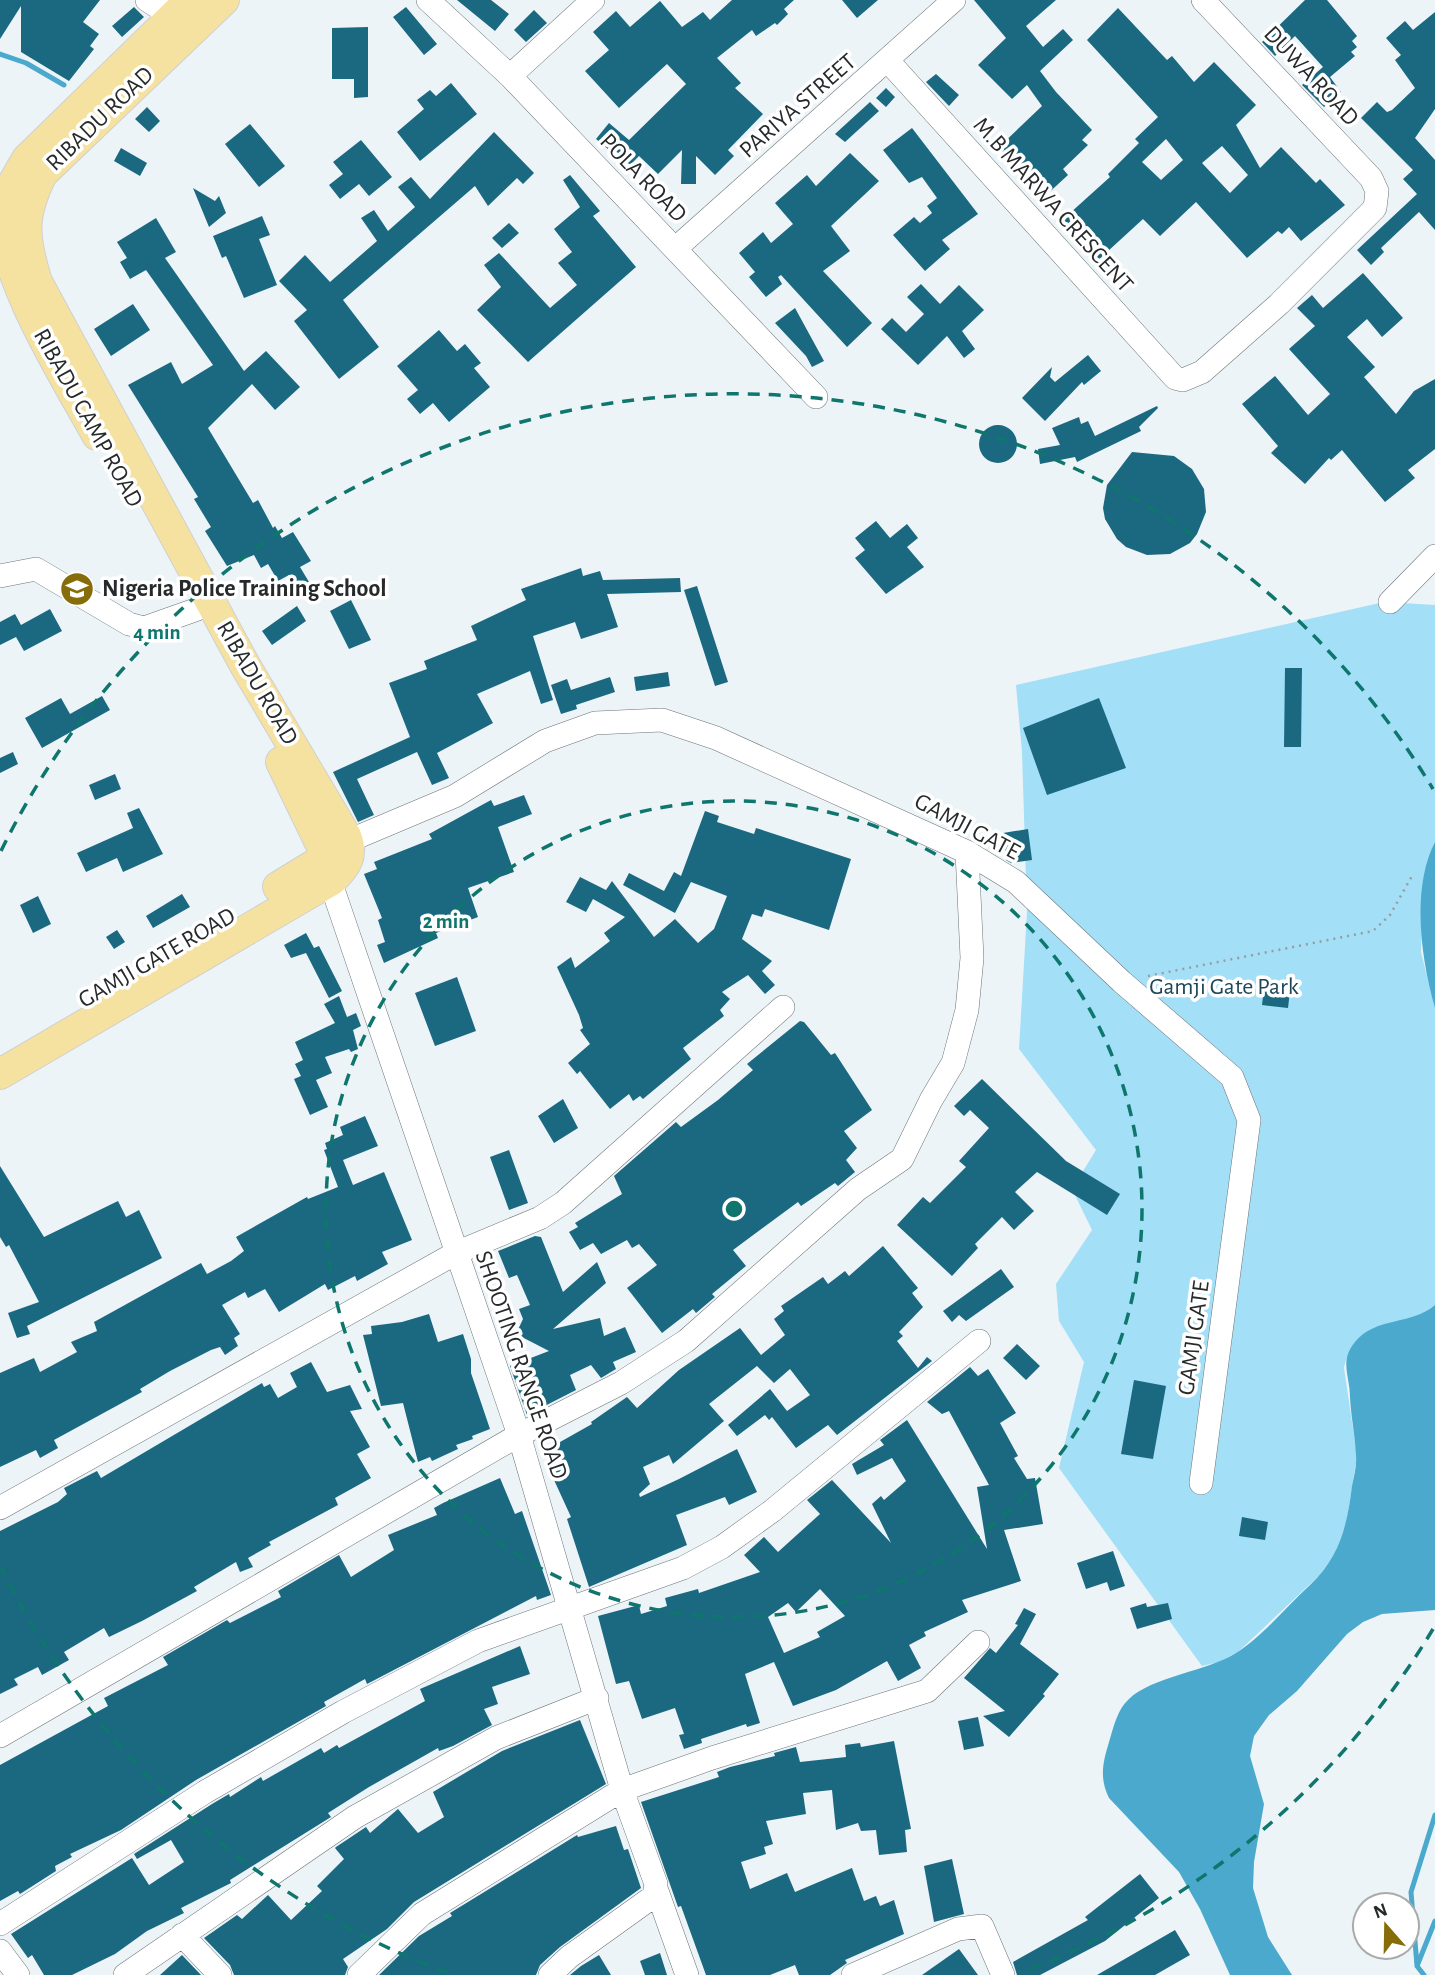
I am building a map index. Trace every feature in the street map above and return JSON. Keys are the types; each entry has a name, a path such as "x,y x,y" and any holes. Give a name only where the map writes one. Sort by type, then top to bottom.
{"main road":[{"name":"RIBADU ROAD","path":"224,0 185,16 42,174 29,201 24,226 37,282 246,667 328,859"},
{"name":"RIBADU CAMP ROAD","path":"185,16 27,159 9,187 3,216 5,249 25,306 281,762 328,859"},
{"name":"GAMJI GATE ROAD","path":"0,1050 328,859"},
{"path":"0,1074 328,859"}],"street":[{"path":"147,0 185,16"},
{"name":"POLA ROAD","path":"428,0 510,76 816,397"},
{"path":"510,76 593,0"},
{"name":"PARIYA STREET","path":"675,249 954,0"},
{"name":"DUWA ROAD","path":"1183,380 1202,372 1279,304 1376,208 1377,191 1371,178 1203,0"},
{"name":"M.B MARWA CRESCENT","path":"888,61 1175,378 1183,380"},
{"path":"1390,602 1435,556"},
{"path":"0,576 36,569 129,624 144,628 195,610"},
{"name":"GAMJI GATE","path":"328,859 455,796 545,741 595,723 662,720 716,738 967,852 1016,882 1122,982 1232,1077 1249,1119 1201,1483"},
{"path":"0,1736 519,1435 621,1383 686,1341 858,1189 902,1159 953,1063 967,1010 972,958 967,852"},
{"name":"SHOOTING RANGE ROAD","path":"328,859 456,1253 519,1435 622,1790 687,1975"},
{"path":"0,1508 456,1253 540,1218 564,1203 783,1007"},
{"path":"0,1924 205,1793 343,1712 478,1641 570,1606 683,1568 722,1546 772,1511 979,1341"},
{"path":"359,1975 422,1914 622,1790 712,1758 927,1691 978,1642"},
{"path":"125,1975 355,1817 439,1767 496,1738 597,1698"},
{"path":"550,1975 657,1891"},
{"path":"853,1975 958,1929 982,1926 1003,1975"},
{"path":"182,1935 220,1975"},
{"path":"0,1951 18,1975"}],"path":[{"path":"1122,982 1373,931 1390,915 1412,876"}],"green space":[{"name":"Gamji Gate Park","path":"1384,602 1435,605 1435,842 1423,881 1421,952 1435,1008 1435,1305 1423,1313 1370,1331 1359,1339 1350,1351 1344,1368 1357,1456 1346,1525 1338,1549 1326,1569 1238,1652 1219,1662 1202,1666 1059,1468 1084,1362 1059,1321 1056,1284 1092,1230 1072,1189 1096,1150 1019,1049 1027,912 1022,752 1016,685"}],"shaded area":[{"path":"1435,842 1435,1008 1423,947 1421,902 1423,881"},
{"path":"1435,1305 1435,1610 1382,1614 1363,1622 1347,1634 1297,1691 1269,1715 1254,1736 1250,1756 1264,1804 1254,1862 1253,1888 1268,1937 1292,1975 1230,1975 1200,1909 1179,1872 1109,1798 1103,1770 1116,1719 1129,1699 1139,1691 1211,1665 1246,1646 1265,1630 1329,1563 1348,1514 1356,1467 1347,1356 1355,1342 1373,1328 1416,1316"}],"building":[{"path":"0,0 100,0 83,22 99,34 90,46 94,49 69,81 21,52 21,6 0,39"},
{"path":"457,0 491,0 509,14 495,31"},
{"path":"732,0 794,0 784,9 788,14 777,25 775,23 756,36 752,30 717,58 741,83 735,88 763,114 728,150 734,156 715,175 696,156 696,184 681,184 682,150 658,174 639,156 630,165 611,146 608,149 596,139 609,123 629,140 686,84 667,64 619,108 585,71 609,50 593,32 616,11 630,27 660,1 682,27 703,12 710,20"},
{"path":"842,0 878,0 857,18"},
{"path":"974,0 1056,0 1026,26 1043,47 1063,29 1073,40 1040,71 1092,130 1082,140 1088,145 1063,169 1068,175 1043,198 998,148 1042,106 1027,85 1012,99 978,65 1006,38"},
{"path":"1305,0 1327,0 1357,36 1352,41 1357,47 1351,52 1355,56 1330,77 1341,92 1324,107 1302,85 1323,67 1295,36 1275,56 1262,42"},
{"path":"134,7 144,17 122,37 112,26"},
{"path":"406,7 437,44 424,55 393,17"},
{"path":"1118,8 1167,60 1172,56 1194,82 1214,62 1256,105 1236,125 1260,168 1281,147 1316,183 1320,179 1345,205 1301,241 1289,227 1282,234 1278,231 1247,258 1196,202 1160,236 1143,219 1095,263 1059,223 1110,177 1108,174 1139,143 1135,139 1158,117 1087,40","holes":["1166,139 1183,160 1161,180 1142,162","1222,146 1248,175 1230,193 1202,163"]},
{"path":"534,10 547,23 526,42 514,30"},
{"path":"1435,12 1435,109 1415,138 1435,160 1435,230 1419,212 1381,248 1384,252 1371,265 1357,250 1417,194 1403,179 1413,170 1361,118 1377,102 1387,112 1392,110 1415,88 1395,60 1401,55 1386,38 1405,21 1413,30"},
{"path":"368,27 368,97 354,98 354,79 332,79 332,28"},
{"path":"936,74 959,95 949,106 926,82"},
{"path":"451,83 477,114 420,161 397,132 424,109 417,100 430,90 436,96"},
{"path":"886,88 895,97 886,107 876,98"},
{"path":"870,102 879,111 845,142 835,134"},
{"path":"147,107 160,121 149,132 135,119"},
{"path":"250,124 285,166 259,187 225,144"},
{"path":"912,128 978,214 942,240 950,249 925,271 893,235 914,217 920,223 932,213 927,206 937,198 922,177 909,183 883,150"},
{"path":"494,132 534,173 523,184 517,178 488,206 475,186 343,300 379,347 339,379 294,321 307,310 279,281 305,255 330,282 377,241 361,218 374,210 388,231 415,207 398,187 411,177 430,199"},
{"path":"361,140 392,177 369,196 359,184 340,199 329,185 343,174 333,162"},
{"path":"121,148 147,163 140,176 114,161"},
{"path":"850,153 879,181 831,226 850,251 823,271 872,323 847,347 781,275 778,277 782,284 766,297 749,277 755,272 739,253 763,232 771,243 793,224 775,203 807,175 816,186"},
{"path":"570,175 600,211 593,216 636,267 528,362 477,310 501,287 484,265 499,253 550,308 577,285 558,263 572,252 554,229 580,207 563,180"},
{"path":"193,188 215,201 219,196 226,213 209,227"},
{"path":"262,216 270,235 259,239 277,285 244,298 226,256 222,258 213,236"},
{"path":"156,218 176,252 165,258 244,371 266,351 300,387 275,410 252,384 208,428 253,503 258,500 273,528 275,526 282,538 293,532 311,561 300,567 309,582 297,588 289,575 278,581 268,564 261,568 254,555 227,566 205,531 211,527 194,499 198,497 128,385 171,362 182,384 213,365 146,270 130,279 120,262 127,258 117,242"},
{"path":"509,223 519,233 502,248 492,238"},
{"path":"1363,273 1403,318 1382,337 1367,319 1347,337 1375,367 1364,377 1396,414 1414,391 1435,379 1435,449 1408,470 1415,478 1385,502 1342,450 1331,460 1329,458 1305,484 1271,453 1278,446 1242,404 1275,376 1308,415 1330,394 1289,349 1315,326 1297,308 1312,295 1323,308"},
{"path":"921,284 940,304 959,285 984,310 962,331 975,349 964,358 947,336 918,365 881,329 892,318 906,332 924,314 907,297"},
{"path":"133,304 150,330 111,356 94,329"},
{"path":"795,308 824,361 812,367 806,356 775,323"},
{"path":"439,330 457,351 465,344 481,363 474,368 490,387 449,422 433,403 420,414 407,399 418,390 397,366"},
{"path":"1088,355 1101,371 1084,385 1082,382 1045,421 1022,398 1052,367 1050,377 1055,382"},
{"path":"1157,406 1139,427 1141,431 1077,462 1075,457 1040,464 1038,449 1060,445 1052,428 1079,417 1081,424 1088,421 1095,436"},
{"path":"998,425 1011,431 1017,444 1011,457 998,463 985,457 979,444 985,431"},
{"path":"1132,452 1174,456 1192,469 1204,489 1206,512 1197,534 1190,543 1170,554 1147,555 1126,547 1117,539 1105,519 1103,508 1107,485"},
{"path":"876,521 890,538 907,524 918,538 907,547 924,567 886,594 855,558 865,550 855,538"},
{"path":"581,568 583,576 600,571 603,580 680,578 681,592 607,594 618,627 581,639 575,622 533,636 553,700 541,704 530,671 477,694 493,723 437,753 449,778 432,785 417,752 357,779 374,815 358,822 333,772 410,737 389,683 427,669 424,661 477,640 471,626 526,600 521,589"},
{"path":"697,586 728,682 715,686 684,590"},
{"path":"351,600 371,640 349,649 330,611"},
{"path":"297,606 306,621 272,645 262,631"},
{"path":"50,609 62,631 24,651 16,637 0,645 0,622 15,614 21,625"},
{"path":"1285,668 1302,668 1301,747 1284,747"},
{"path":"668,672 670,686 636,691 634,677"},
{"path":"610,677 615,692 576,705 577,709 561,714 551,685 567,679 571,690"},
{"path":"102,696 110,710 42,748 25,718 61,698 70,714"},
{"path":"1099,698 1126,768 1047,795 1023,728"},
{"path":"13,752 18,764 0,773 0,758"},
{"path":"115,774 121,789 95,800 89,785"},
{"path":"524,795 532,814 498,827 514,872 468,888 478,917 436,933 438,938 384,963 377,945 385,942 378,920 382,918 364,874 377,869 374,862 432,839 429,834 491,800 494,806"},
{"path":"139,808 163,854 123,872 117,858 86,872 77,853 133,828 127,813"},
{"path":"705,811 719,816 717,822 754,834 756,828 851,859 829,930 765,909 762,917 752,914 742,939 772,961 762,971 775,985 765,994 748,975 722,992 730,999 720,1010 724,1016 683,1048 691,1059 643,1099 640,1096 633,1101 629,1094 610,1109 580,1071 577,1074 568,1063 590,1044 580,1030 583,1028 579,1015 557,967 571,957 575,968 610,941 604,933 625,917 593,899 586,912 566,902 580,877 606,890 612,881 654,937 675,919 698,943 714,929 727,896 691,882 675,913 623,885 629,873 664,891 674,872 681,876"},
{"path":"1028,829 1032,860 1011,863 1006,860 1003,833"},
{"path":"182,894 190,907 153,928 146,916"},
{"path":"38,896 51,924 33,933 20,905"},
{"path":"117,930 125,942 114,949 106,937"},
{"path":"306,933 314,948 319,946 342,991 329,998 306,953 291,958 284,945"},
{"path":"457,977 476,1031 435,1046 415,993"},
{"path":"1264,989 1290,991 1288,1008 1262,1005"},
{"path":"339,996 347,1017 356,1013 361,1026 353,1030 358,1049 351,1052 349,1049 325,1057 332,1073 316,1080 328,1107 310,1115 294,1079 301,1076 295,1064 303,1060 295,1042 335,1023 324,1004"},
{"path":"800,1021 804,1022 831,1055 835,1053 872,1110 844,1131 857,1148 846,1160 855,1172 838,1186 835,1183 801,1206 798,1202 733,1250 746,1266 712,1294 715,1297 696,1313 693,1309 662,1333 627,1288 657,1265 639,1244 632,1248 627,1240 601,1254 593,1243 580,1250 569,1232 578,1227 575,1223 622,1194 614,1176 676,1122 681,1127 718,1100 753,1070 747,1064"},
{"path":"982,1079 1066,1161 1120,1194 1107,1215 1037,1172 1015,1192 1034,1211 1014,1230 1002,1217 975,1244 978,1248 952,1276 897,1225 923,1197 930,1203 966,1167 959,1161 989,1128 970,1110 964,1116 954,1106"},
{"path":"563,1099 578,1128 554,1143 538,1116"},
{"path":"365,1116 378,1146 343,1160 353,1185 384,1172 412,1240 382,1252 388,1264 357,1281 355,1276 328,1290 325,1284 279,1312 265,1289 248,1298 245,1292 222,1305 240,1334 234,1338 238,1346 225,1355 220,1347 211,1350 170,1371 140,1389 142,1392 54,1440 58,1448 40,1458 36,1450 0,1467 0,1373 34,1358 40,1372 77,1352 71,1342 97,1331 94,1322 201,1263 207,1274 231,1261 244,1251 236,1237 307,1197 308,1199 338,1187 324,1150 327,1149 325,1143 343,1135 340,1127"},
{"path":"509,1150 528,1203 509,1210 490,1157"},
{"path":"0,1166 44,1237 118,1201 126,1217 139,1210 162,1258 27,1326 30,1334 17,1338 8,1313 39,1302 9,1245 6,1247 0,1237"},
{"path":"535,1236 541,1237 563,1292 597,1262 606,1283 553,1329 600,1318 604,1336 625,1327 636,1352 613,1362 616,1369 601,1378 591,1365 570,1375 576,1390 527,1415 510,1366 549,1351 516,1334 523,1319 519,1309 530,1305 517,1275 509,1278 498,1251"},
{"path":"883,1246 918,1288 912,1293 923,1307 899,1332 903,1336 897,1341 918,1368 927,1357 932,1361 837,1435 828,1425 796,1448 772,1417 769,1420 765,1415 737,1436 728,1425 770,1389 787,1411 810,1395 790,1369 774,1383 757,1366 709,1404 724,1421 673,1464 669,1455 643,1467 650,1484 639,1494 640,1497 737,1449 757,1492 729,1505 725,1497 676,1515 687,1545 589,1587 567,1519 571,1517 549,1469 563,1462 553,1446 592,1424 591,1422 627,1397 637,1408 679,1370 740,1328 761,1355 785,1335 774,1319 784,1311 781,1306 823,1277 828,1284 845,1271 849,1276"},
{"path":"1001,1269 1014,1287 966,1321 959,1315 952,1322 943,1311"},
{"path":"429,1314 438,1342 463,1334 471,1359 471,1373 490,1429 472,1436 473,1439 456,1445 458,1449 432,1461 430,1457 418,1462 403,1403 381,1406 363,1335 372,1334 371,1326 402,1322"},
{"path":"1017,1344 1040,1366 1026,1380 1003,1358"},
{"path":"311,1362 327,1392 350,1385 362,1409 350,1411 370,1447 357,1454 371,1478 335,1498 338,1505 269,1542 271,1545 248,1558 253,1567 240,1572 236,1562 194,1587 197,1591 142,1621 109,1637 104,1628 64,1652 69,1660 42,1675 38,1667 14,1679 18,1685 0,1694 0,1531 58,1502 67,1494 64,1488 97,1471 101,1478 262,1383 264,1387 270,1384 278,1398 297,1387 290,1373"},
{"path":"970,1367 978,1376 988,1369 1016,1413 1000,1423 1018,1456 1014,1458 1027,1479 1035,1478 1043,1524 1004,1530 1021,1581 962,1600 968,1612 924,1632 926,1636 909,1645 921,1668 898,1681 887,1661 836,1690 793,1706 774,1662 745,1674 760,1723 747,1727 746,1724 701,1739 702,1743 684,1749 679,1735 684,1734 675,1708 642,1719 629,1681 616,1684 598,1616 639,1605 641,1614 667,1606 665,1598 698,1589 699,1593 760,1572 744,1555 764,1537 778,1552 820,1514 807,1500 832,1480 891,1543 872,1504 881,1496 884,1500 906,1481 892,1458 857,1475 852,1464 884,1445 880,1440 907,1420 987,1549 977,1487 989,1485 949,1411 942,1414 927,1402","holes":["820,1589 845,1616 817,1632 820,1637 784,1653 768,1617 788,1603 796,1612"]},
{"path":"1134,1380 1166,1386 1153,1459 1121,1454"},
{"path":"500,1478 515,1514 522,1511 551,1595 537,1600 536,1596 367,1684 365,1679 324,1702 326,1706 196,1780 121,1830 70,1854 72,1857 55,1866 56,1871 20,1894 18,1891 0,1901 0,1765 108,1706 104,1698 168,1665 163,1657 227,1620 230,1623 281,1597 278,1591 339,1555 351,1577 394,1550 388,1535 437,1515 434,1508"},
{"path":"1242,1517 1268,1522 1265,1540 1239,1536"},
{"path":"1113,1551 1125,1586 1110,1591 1107,1582 1086,1589 1077,1563"},
{"path":"1146,1603 1147,1607 1168,1603 1172,1619 1137,1629 1130,1608"},
{"path":"1024,1608 1036,1614 1020,1644 1059,1674 1043,1694 1045,1696 1009,1737 983,1716 1005,1711 964,1678 990,1648 996,1653 1018,1625 1015,1624"},
{"path":"520,1646 530,1674 492,1687 498,1704 484,1709 492,1725 453,1746 439,1751 438,1748 369,1787 328,1813 331,1817 230,1880 231,1883 181,1908 184,1913 147,1931 115,1954 72,1975 44,1975 32,1955 28,1958 11,1934 132,1858 149,1885 184,1862 171,1840 137,1859 134,1854 212,1804 229,1794 230,1797 261,1777 263,1781 321,1748 324,1753 337,1745 339,1748 425,1701 420,1689"},
{"path":"978,1717 984,1746 964,1750 958,1721"},
{"path":"580,1720 606,1784 414,1902 387,1929 343,1959 348,1967 345,1975 234,1975 230,1965 204,1938 237,1915 242,1919 268,1895 291,1920 322,1891 317,1886 344,1859 336,1847 366,1827 370,1833 398,1809 418,1833 444,1817 433,1792 502,1751"},
{"path":"894,1741 911,1829 905,1830 907,1852 879,1855 876,1830 861,1831 858,1823 836,1830 832,1790 803,1793 806,1814 766,1821 773,1844 764,1847 766,1854 741,1862 750,1889 787,1873 795,1892 852,1868 864,1901 876,1896 880,1906 894,1900 904,1934 845,1960 847,1963 830,1975 799,1975 795,1965 770,1975 706,1975 681,1906 678,1907 641,1802 719,1777 717,1772 730,1767 775,1756 774,1753 796,1747 800,1762 846,1757 845,1745 860,1743 861,1747"},
{"path":"616,1826 624,1850 628,1849 641,1888 560,1947 540,1965 536,1975 379,1975 419,1936 452,1916 450,1913 577,1835 578,1837"},
{"path":"952,1859 964,1914 934,1922 924,1866"},
{"path":"1140,1874 1159,1898 1105,1941 1040,1975 1017,1975 1013,1962 1088,1920 1085,1917"},
{"path":"1175,1930 1190,1955 1155,1975 1097,1975"},
{"path":"959,1949 978,1975 922,1975"},
{"path":"660,1953 667,1975 645,1975 640,1961"},
{"path":"182,1955 201,1975 160,1975"},
{"path":"599,1955 611,1975 570,1975 581,1966"}],"waterway":[{"path":"0,54 26,63 64,85"},
{"path":"1417,1966 1411,1892 1435,1815"},
{"path":"1424,1975 1417,1966 1435,1921"}],"place":[{"name":"Nigeria Police Training School","path":"77,589"}]}
